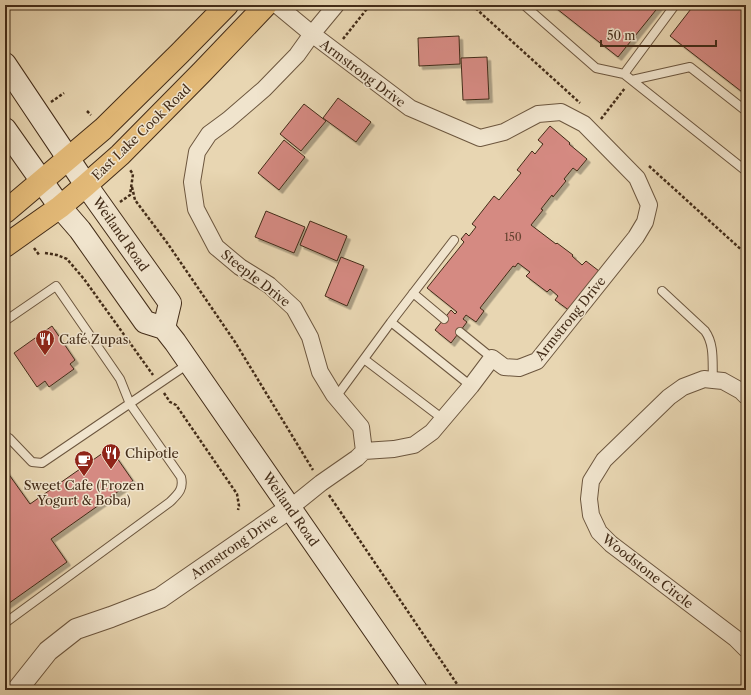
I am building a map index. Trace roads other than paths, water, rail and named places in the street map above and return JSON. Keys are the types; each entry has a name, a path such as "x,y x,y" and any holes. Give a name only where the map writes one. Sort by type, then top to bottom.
{"main road":[{"path":"5,212 103,130 227,5"},
{"name":"East Lake Cook Road","path":"5,246 60,207 120,155 266,5"},
{"name":"Weiland Road","path":"5,64 86,185 170,303 164,328 416,690"},
{"path":"5,129 60,207 80,230 146,322 164,328"}],"street":[{"name":"Armstrong Drive","path":"277,5 312,34 410,108 480,138 504,132 538,114 561,112 584,124 637,178 650,205 645,222 636,237 537,361 519,368 504,367 492,358"},
{"name":"Steeple Drive","path":"336,5 297,55 264,89 209,134 197,152 192,182 196,210 216,247 240,267 269,285 294,308 310,337 320,372 336,397 362,427 364,451"},
{"path":"364,451 414,446 432,432 471,386 492,358"},
{"name":"Woodstone Circle","path":"746,396 741,391 723,381 704,379 683,387 669,397 604,460 590,481 589,499 590,515 599,532 611,544 735,638 746,649"},
{"name":"Armstrong Drive","path":"17,690 48,651 76,629 160,598 290,508 321,483 357,458 364,451"}],"lane":[{"path":"524,5 596,68 624,74 746,171"},
{"path":"624,74 675,5"},
{"path":"632,80 690,67 746,111"},
{"path":"336,397 454,240"},
{"path":"5,321 56,286 120,379 130,404 181,477 183,483 180,491 170,502 5,623"},
{"path":"662,291 705,331 710,338 712,347 713,380"},
{"path":"413,293 444,319"},
{"path":"391,322 471,386"},
{"path":"460,332 492,358"},
{"path":"364,358 443,419"},
{"path":"6,437 32,462 42,463 189,364"}],"place":[{"name":"Café Zupas","path":"45,356"},
{"name":"Chipotle","path":"111,470"},
{"name":"Sweet Cafe (Frozen Yogurt & Boba)","path":"84,477"}]}
